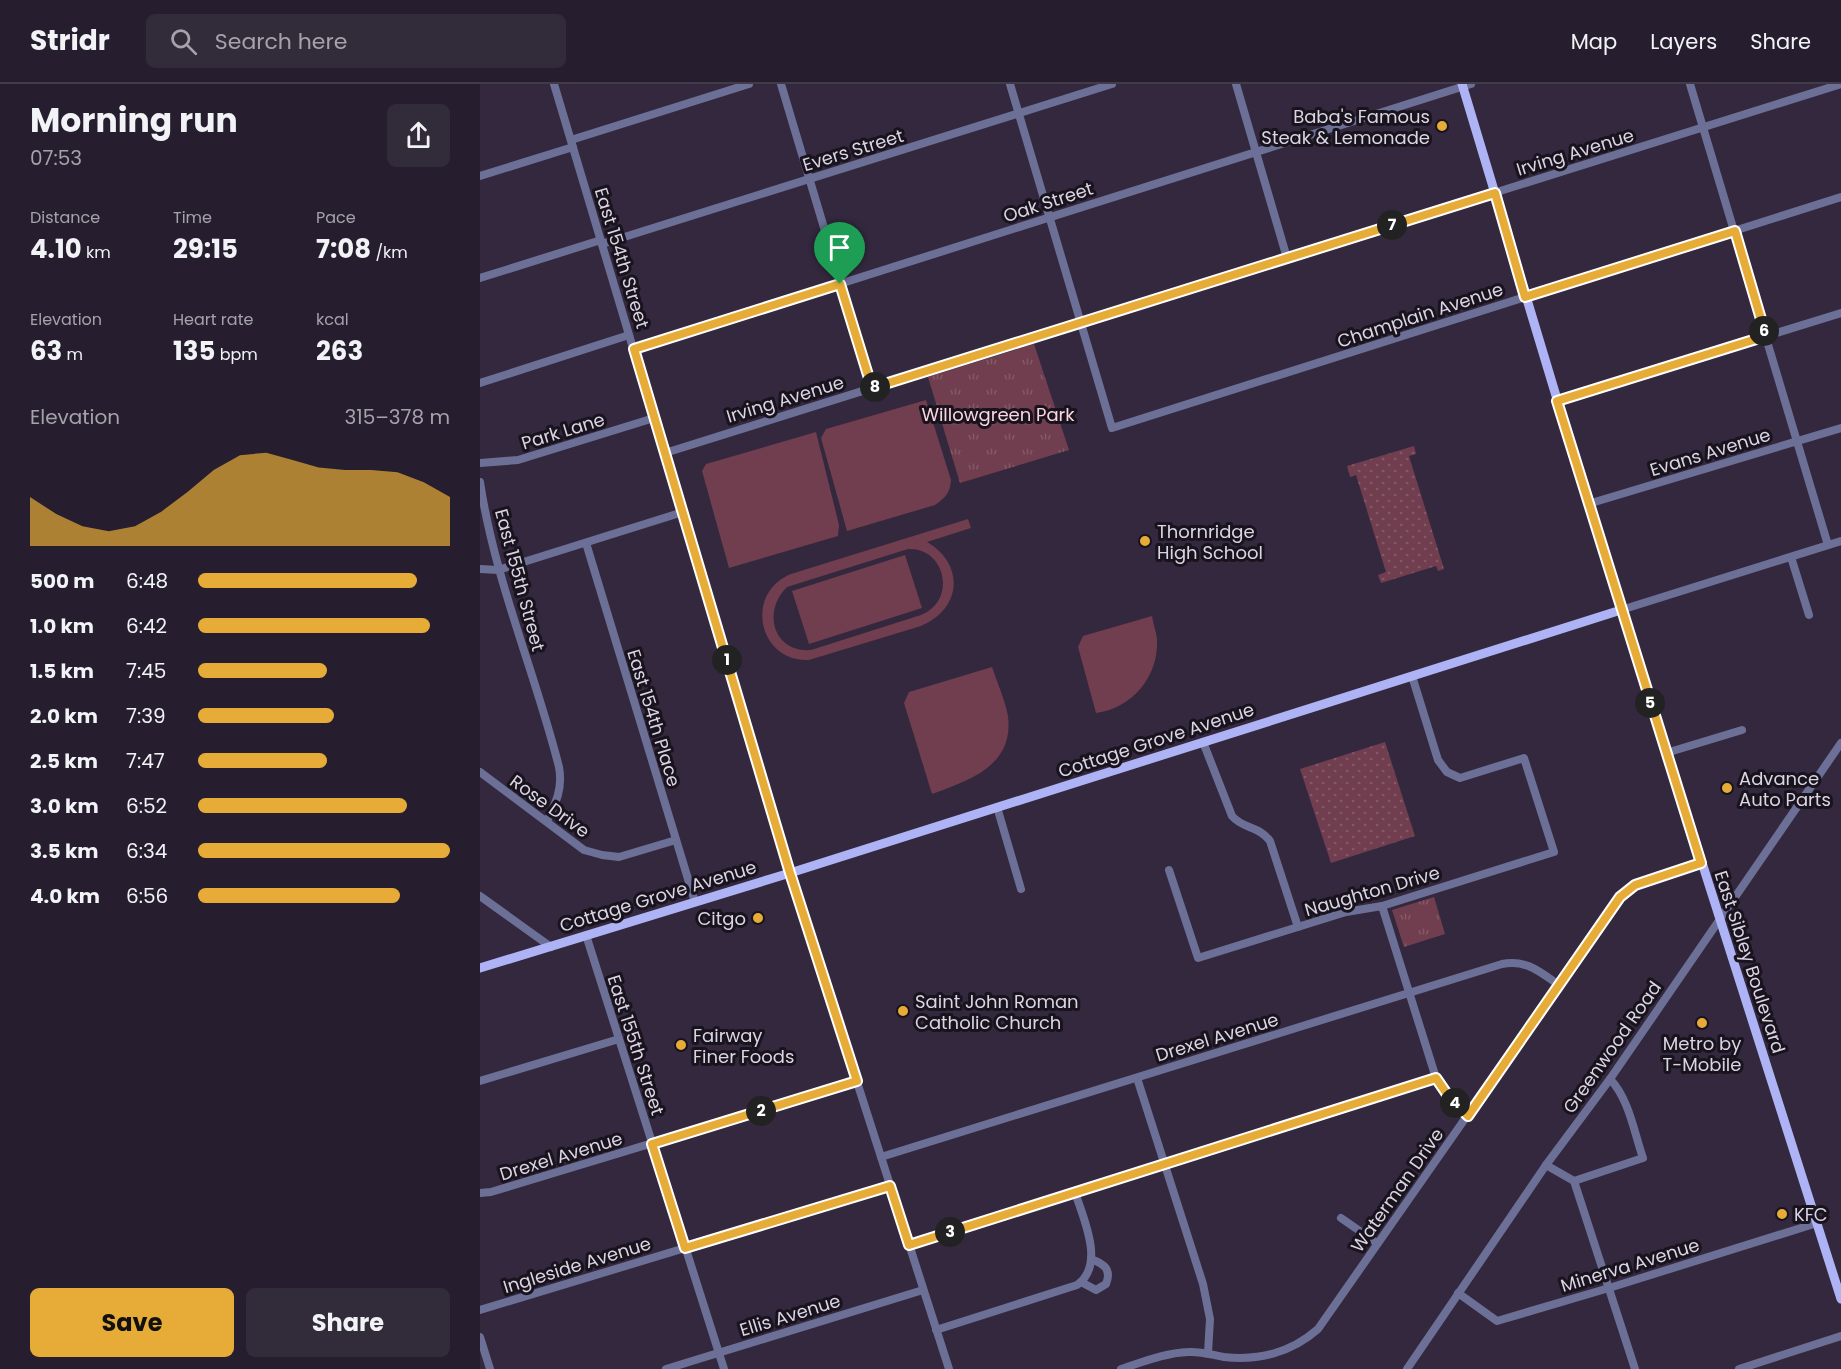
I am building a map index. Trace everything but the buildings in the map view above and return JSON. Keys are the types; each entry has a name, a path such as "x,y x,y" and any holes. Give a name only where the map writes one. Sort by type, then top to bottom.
{"main road":[{"name":"East Sibley Boulevard","path":"1465,85 1525,297 1588,504 1841,1299"},
{"name":"Cottage Grove Avenue","path":"480,968 790,873 1621,610"}],"street":[{"name":"East 154th Street","path":"554,84 790,873 949,1369"},
{"path":"480,176 749,84"},
{"path":"781,84 872,388"},
{"path":"1010,84 1081,322"},
{"name":"Evers Street","path":"480,278 809,179 1112,84"},
{"path":"1236,84 1287,258"},
{"path":"1690,84 1828,545"},
{"name":"Irving Avenue","path":"665,453 1841,84"},
{"name":"Oak Street","path":"634,349 1465,85"},
{"name":"Champlain Avenue","path":"1081,322 1112,428 1841,197"},
{"path":"1557,401 1841,313"},
{"path":"480,383 629,335"},
{"name":"Park Lane","path":"480,463 518,460 654,418"},
{"name":"Evans Avenue","path":"1588,504 1841,428"},
{"name":"East 155th Street","path":"480,482 485,518 498,570 559,767 560,788 555,806 547,821"},
{"path":"480,569 498,570 683,512"},
{"name":"Cottage Grove Avenue","path":"1621,610 1841,541"},
{"name":"East 154th Place","path":"586,543 695,902"},
{"path":"1791,557 1809,615"},
{"name":"Naughton Drive","path":"1169,870 1198,958 1346,912 1382,906 1554,852 1524,758 1460,778 1447,772 1438,760 1412,676"},
{"path":"1666,753 1742,730"},
{"path":"1203,742 1232,816 1237,822 1266,834 1270,841 1298,927"},
{"name":"Greenwood Road","path":"1407,1369 1546,1165 1610,1079 1841,743"},
{"name":"Rose Drive","path":"480,772 584,850 619,857 676,840"},
{"path":"997,807 1021,889"},
{"name":"Waterman Drive","path":"1121,1369 1169,1354 1191,1352 1248,1359 1280,1352 1308,1338 1318,1329 1620,897 1635,885 1701,863"},
{"path":"480,896 550,946"},
{"path":"1382,906 1436,1078 1449,1097 1468,1116"},
{"name":"East 155th Street","path":"586,936 724,1369"},
{"name":"Drexel Avenue","path":"881,1156 1512,962 1532,966 1559,985"},
{"path":"480,1081 619,1039"},
{"path":"1137,1078 1208,1303 1210,1337 1208,1353"},
{"path":"909,1245 1436,1078"},
{"path":"1574,1181 1643,1158 1618,1087 1610,1079"},
{"name":"Drexel Avenue","path":"480,1194 857,1081"},
{"path":"1546,1165 1574,1181 1635,1369"},
{"name":"Ingleside Avenue","path":"480,1310 890,1186"},
{"path":"936,1330 1081,1282 1091,1258 1091,1241 1075,1192"},
{"path":"1341,1218 1377,1243"},
{"name":"Minerva Avenue","path":"1458,1293 1497,1321 1817,1223"},
{"path":"1081,1282 1096,1290 1106,1284 1109,1277 1109,1271 1104,1265 1091,1258"},
{"name":"Ellis Avenue","path":"666,1369 923,1290"},
{"path":"1738,1369 1841,1336"},
{"path":"480,1337 490,1369"}],"green space":[{"name":"Willowgreen Park","path":"1034,344 1069,450 960,483 928,377"},
{"path":"926,400 951,480 947,494 935,505 847,531 821,438 826,429"},
{"path":"816,432 839,525 838,536 729,568 702,471 706,464"},
{"path":"1414,446 1416,454 1409,456 1444,569 1438,571 1436,566 1381,583 1378,575 1386,572 1356,475 1350,477 1347,466"},
{"path":"968,519 971,528 927,542 948,562 953,574 954,586 951,598 945,609 935,618 921,626 809,660 792,658 778,650 768,639 763,625 763,610 767,596 776,583 791,574","holes":["908,549 921,551 931,556 938,565 943,587 940,598 932,608 921,615 811,650 798,649 788,645 780,638 775,629 775,607 787,587"]},
{"path":"905,555 922,608 809,644 792,591"},
{"path":"1152,616 1157,639 1154,665 1148,677 1141,688 1121,705 1096,713 1078,647 1083,636"},
{"path":"992,667 1008,716 1008,733 1004,747 997,759 974,776 932,794 904,703 909,692"},
{"path":"1385,742 1415,836 1331,863 1300,769"},
{"path":"1434,897 1445,934 1404,947 1392,910"}],"place":[{"name":"Baba's Famous Steak & Lemonade","path":"1442,126"},
{"name":"Thornridge High School","path":"1145,541"},
{"name":"Advance Auto Parts","path":"1727,788"},
{"name":"Citgo","path":"758,918"},
{"name":"Saint John Roman Catholic Church","path":"903,1011"},
{"name":"Metro by T-Mobile","path":"1702,1023"},
{"name":"Fairway Finer Foods","path":"681,1045"},
{"name":"KFC","path":"1782,1214"}],"route":[{"path":"1495,193 1525,297 1735,231 1766,336 1557,401 1701,863 1635,885 1620,897 1468,1116 1449,1097 1436,1078 909,1245 890,1186 685,1248 652,1144 857,1081 790,873 634,349 840,284 872,388 1495,193"}]}
